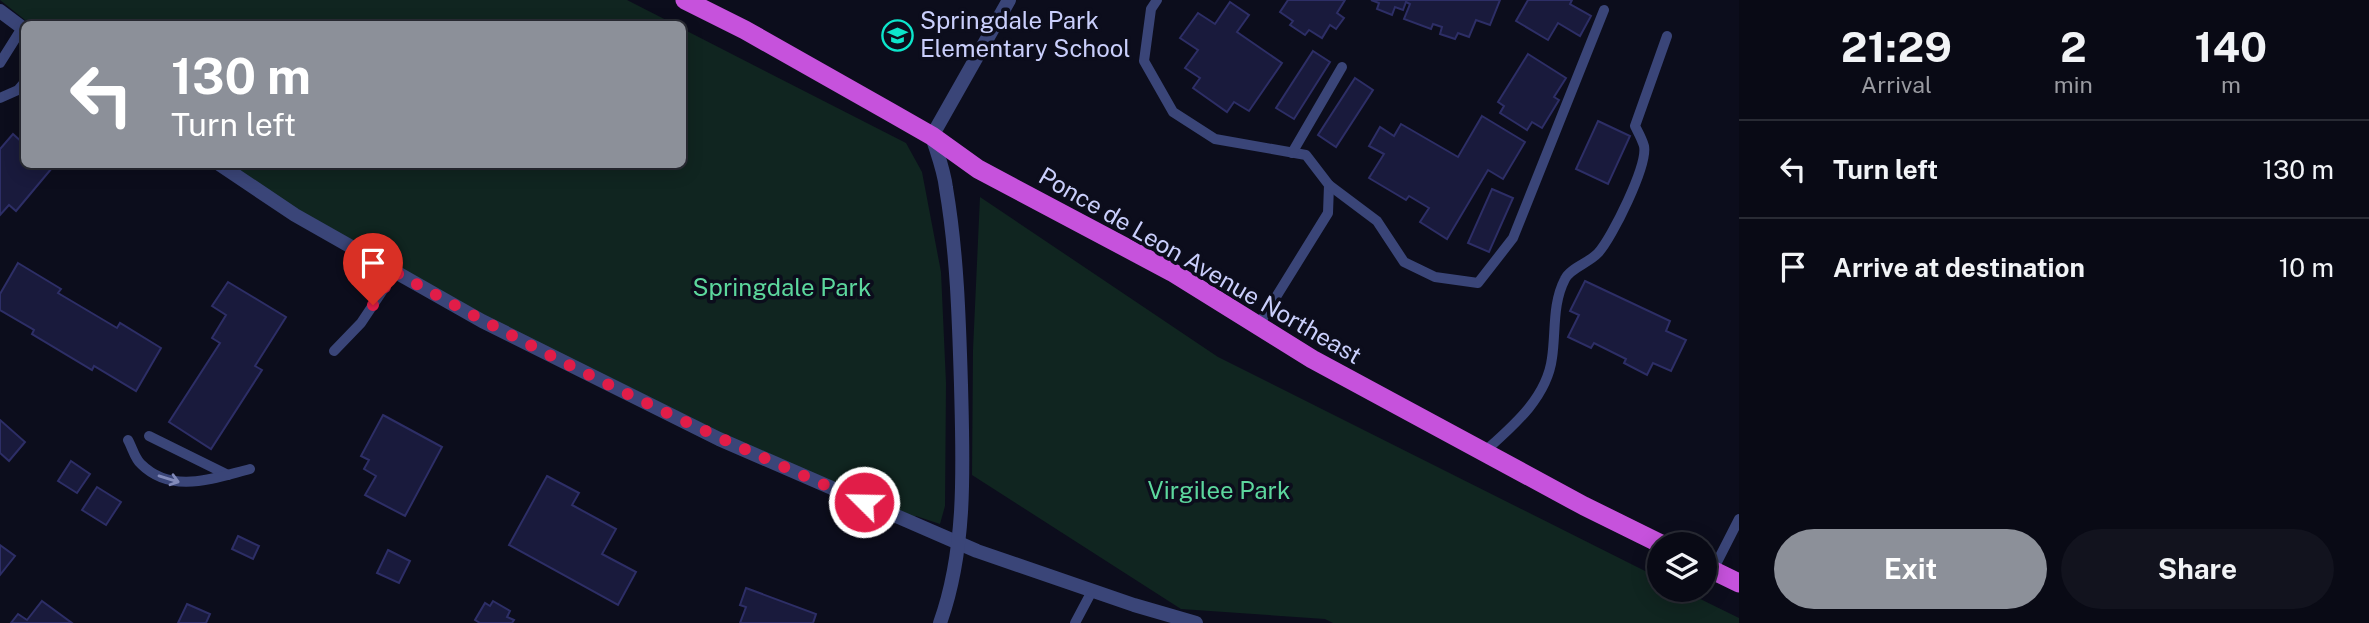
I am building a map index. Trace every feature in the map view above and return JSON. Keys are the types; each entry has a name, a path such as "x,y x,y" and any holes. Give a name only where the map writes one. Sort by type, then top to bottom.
{"highway":[{"name":"Ponce de Leon Avenue Northeast","path":"685,0 756,36 932,136 978,169 1172,272 1312,359 1647,537"},
{"path":"1717,572 1739,583"}],"street":[{"path":"940,623 949,598 958,543 962,428 959,314 946,186 932,136 1009,0"},
{"path":"0,11 21,27"},
{"path":"225,168 295,215 482,321 719,439 958,543 1092,591 1196,623"}],"lane":[{"path":"1157,0 1151,9 1144,61 1173,112 1215,139 1306,155 1329,185 1377,221 1404,262 1435,278 1478,283 1513,238 1604,10"},
{"path":"0,63 21,32"},
{"path":"1484,452 1525,413 1543,387 1552,361 1558,296 1566,276 1600,251 1631,195 1645,148 1635,126 1667,36"},
{"path":"1292,153 1342,67"},
{"path":"0,98 21,86"},
{"path":"1258,326 1328,213 1329,185"},
{"path":"334,351 361,323 395,272"},
{"path":"149,436 228,475"},
{"path":"128,440 139,463 163,479 187,484 250,469"},
{"path":"1717,555 1739,519"},
{"path":"1075,623 1092,591"}],"green space":[{"path":"0,0 627,0 668,21 26,21"},
{"name":"Springdale Park","path":"686,31 906,143 922,172 941,272 946,383 945,506 940,524 916,516 910,521 768,459 423,286 225,168 686,168"},
{"name":"Virgilee Park","path":"980,197 1218,357 1647,572 1647,602 1706,602 1739,618 1739,623 1333,623 1325,619 1181,609 972,475 973,350"}],"building":[{"path":"1288,0 1345,0 1337,13 1344,18 1336,29 1330,25 1322,38 1309,30 1305,35 1290,25 1293,21 1280,12"},
{"path":"1371,0 1500,0 1490,25 1476,20 1469,37 1458,33 1455,39 1440,34 1442,27 1433,24 1431,29 1404,19 1410,4 1406,2 1403,10 1395,7 1392,15 1377,9 1379,3"},
{"path":"1528,0 1572,0 1570,4 1591,16 1580,36 1558,23 1548,40 1516,21"},
{"path":"1230,2 1249,15 1237,32 1282,63 1249,111 1234,102 1227,112 1193,88 1200,78 1185,68 1198,50 1180,38 1198,13 1215,24"},
{"path":"1313,51 1330,62 1294,119 1276,108"},
{"path":"1528,54 1566,78 1554,97 1559,100 1542,128 1532,122 1527,130 1500,113 1504,106 1498,102"},
{"path":"1355,78 1373,90 1336,147 1318,135"},
{"path":"1482,116 1525,142 1503,179 1488,170 1447,239 1420,222 1429,208 1409,196 1406,200 1369,178 1384,154 1369,146 1380,127 1394,136 1401,124 1458,157"},
{"path":"1598,121 1630,136 1608,184 1576,169"},
{"path":"13,134 21,141 21,168 52,168 16,211 9,205 0,215 0,149"},
{"path":"1492,189 1513,198 1489,252 1468,243"},
{"path":"18,263 61,289 58,293 117,328 120,323 161,348 136,391 94,366 92,370 32,334 34,330 0,310 0,294"},
{"path":"1585,281 1670,321 1666,331 1686,340 1671,371 1653,363 1647,375 1624,363 1626,359 1594,343 1591,348 1568,337 1579,315 1570,311"},
{"path":"228,282 286,317 255,366 262,370 211,449 169,422 220,343 212,338 226,315 212,306"},
{"path":"383,415 442,447 405,516 365,495 376,476 364,469 369,460 361,456"},
{"path":"0,420 25,442 9,461 0,453"},
{"path":"71,461 90,474 77,493 58,481"},
{"path":"547,476 579,493 572,505 616,529 602,554 636,572 618,605 509,545"},
{"path":"97,487 121,502 106,525 82,510"},
{"path":"238,536 259,546 253,559 232,549"},
{"path":"0,545 15,556 0,575"},
{"path":"388,550 410,561 399,583 377,573"},
{"path":"746,588 816,614 813,623 740,623 746,607 740,605"},
{"path":"42,601 72,623 11,623 18,614 27,620"},
{"path":"493,601 510,611 507,617 514,620 512,623 480,623 475,620 485,603 490,606"},
{"path":"187,604 210,614 206,623 178,623"}],"place":[{"name":"Springdale Park Elementary School","path":"897,35"}],"route":[{"path":"373,305 395,272 482,321 719,439 864,502"}]}
